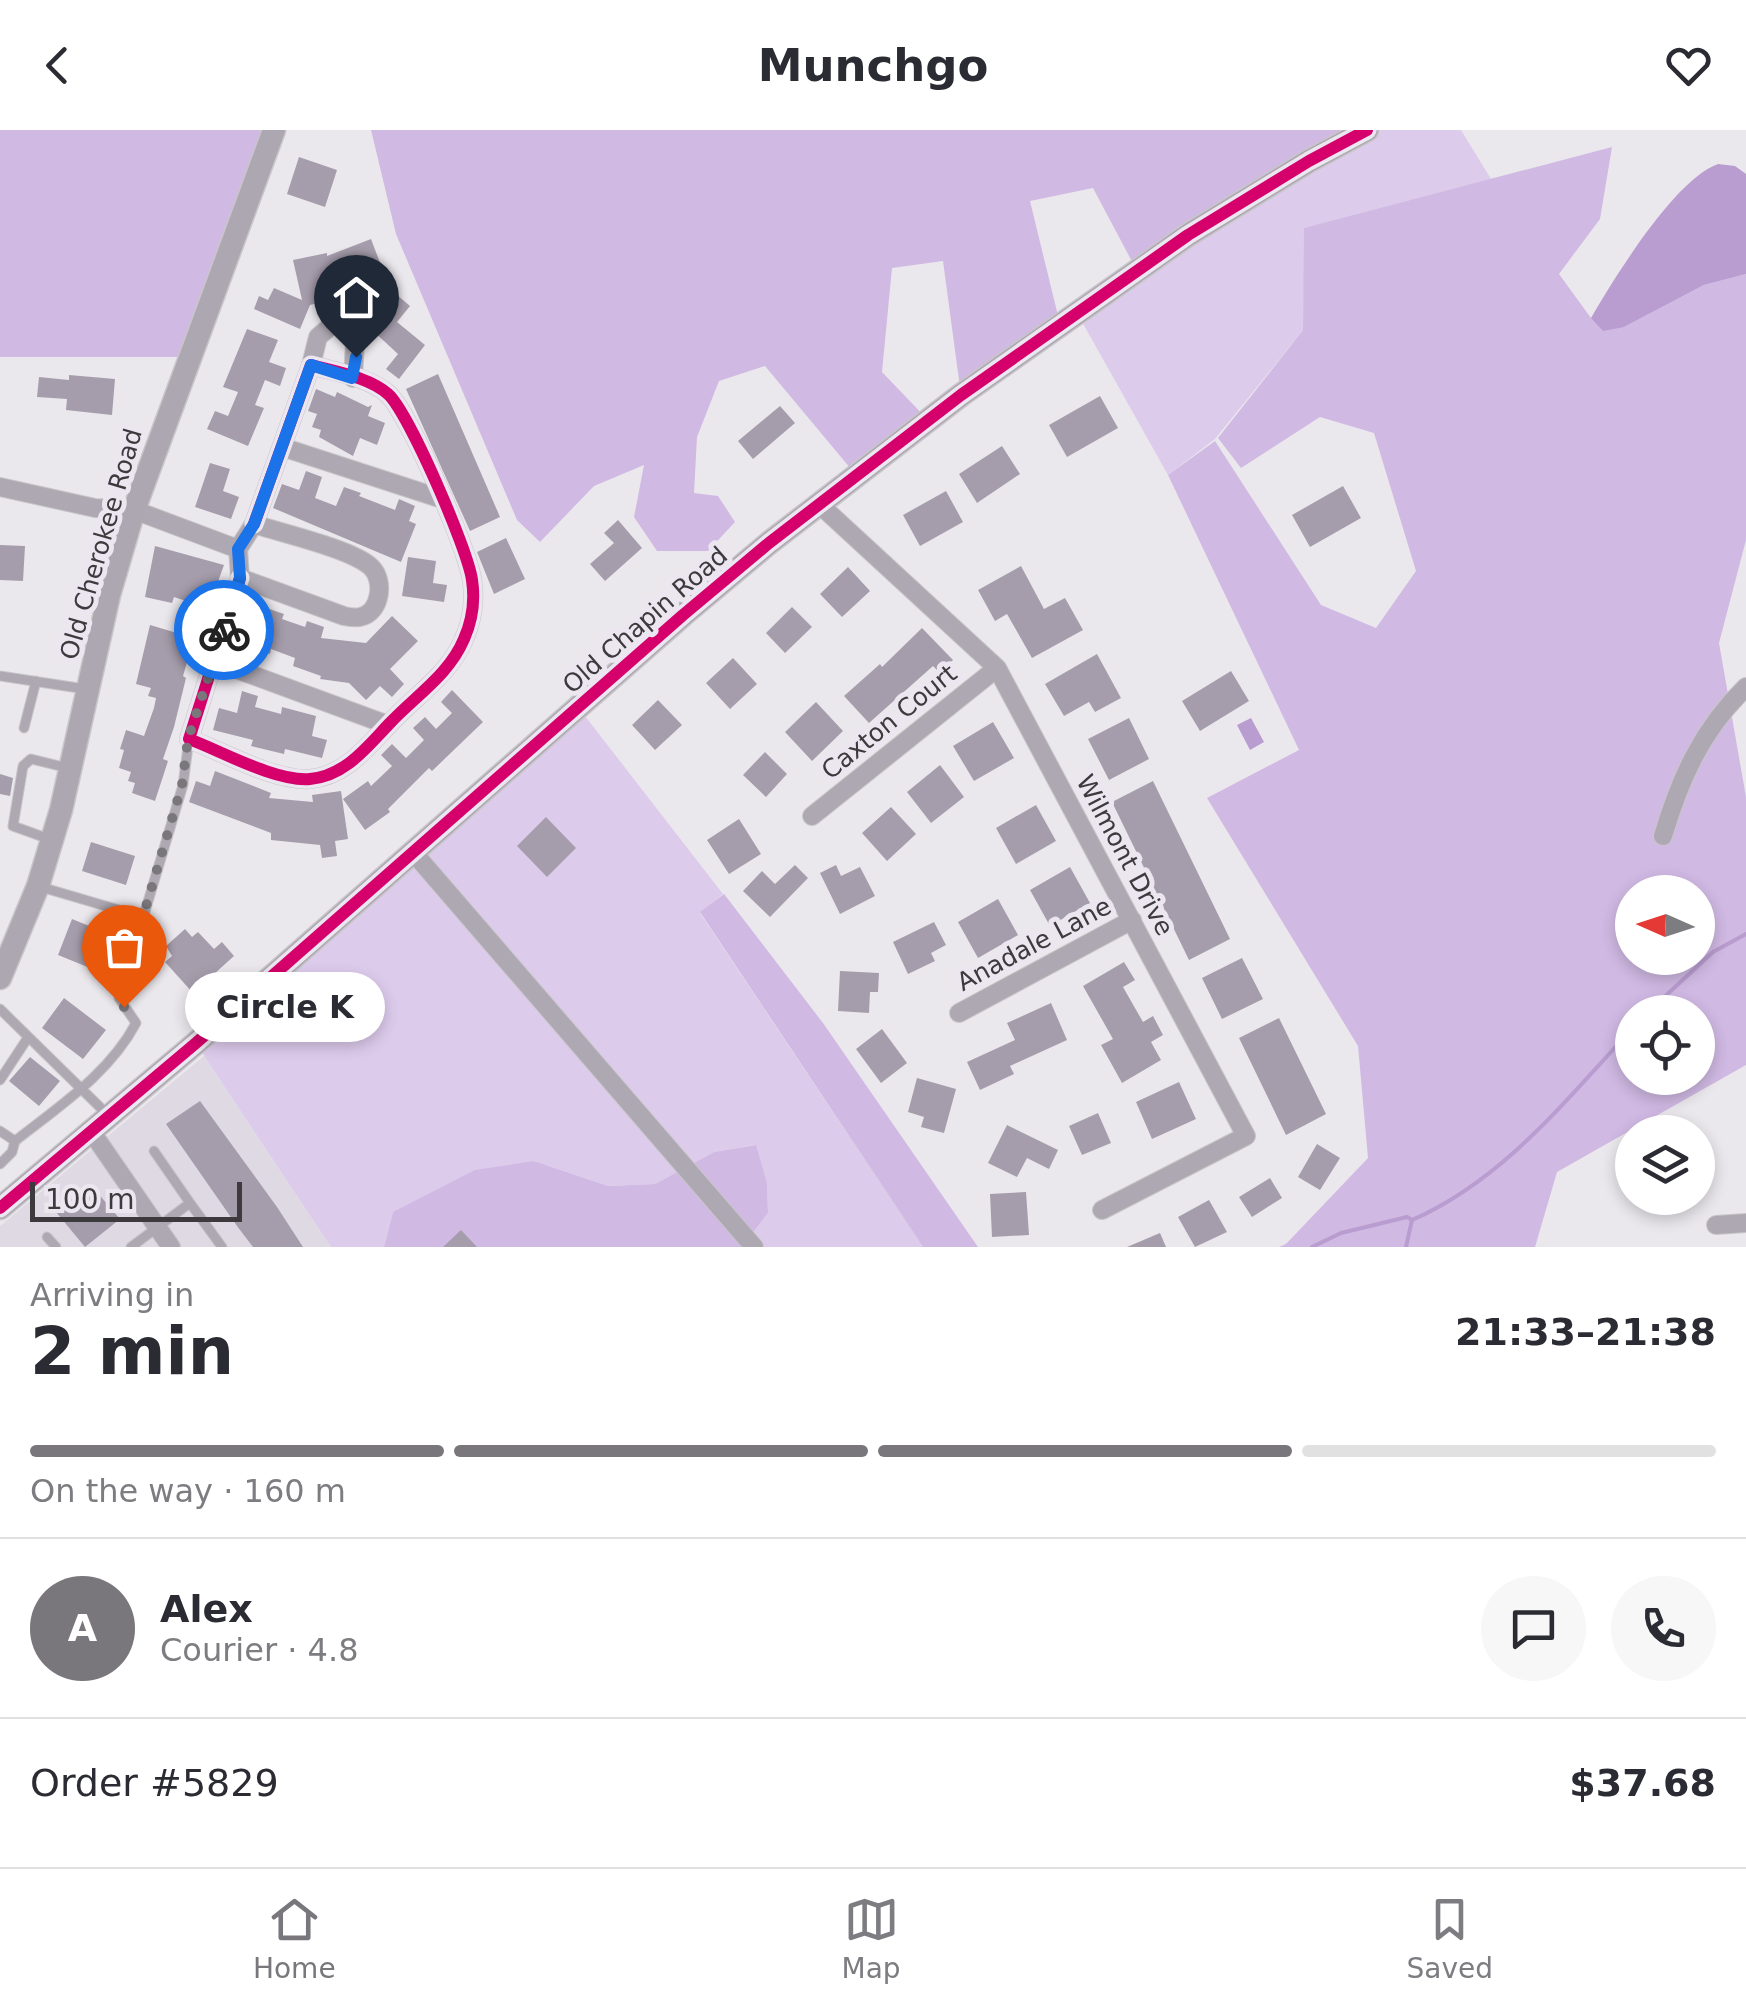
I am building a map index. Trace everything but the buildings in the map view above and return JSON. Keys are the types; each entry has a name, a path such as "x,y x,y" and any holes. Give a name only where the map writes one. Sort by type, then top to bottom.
{"street":[{"name":"Old Cherokee Road","path":"0,978 38,886 52,840 134,510 274,130"},
{"name":"Old Chapin Road","path":"0,1208 683,614 819,504 961,394 1188,236 1367,130"},
{"path":"311,365 384,390 401,409 470,565 474,590 472,616 451,663 369,748 348,764 313,779 288,777 188,739 240,578 238,549 254,524 318,337 334,323 350,330 356,342 352,378"},
{"path":"282,446 442,498"},
{"path":"0,486 95,508 134,510 238,549"},
{"name":"Wilmont Drive","path":"819,504 996,668 1246,1136 1102,1210"},
{"path":"240,578 344,616 361,618 374,608 381,588 375,570 360,559 254,524"},
{"path":"214,661 388,725"},
{"name":"Caxton Court","path":"812,816 996,668"},
{"path":"1663,836 1679,784 1705,736 1746,687"},
{"path":"412,852 754,1247"},
{"name":"Anadale Lane","path":"959,1012 1132,920"},
{"path":"100,1124 156,1226 172,1247"},
{"path":"1716,1225 1746,1223"}],"lane":[{"path":"0,676 87,689"},
{"path":"24,728 36,680"},
{"path":"0,1164 6,1161 15,1142 106,1064 136,1024 119,998 182,785 188,739"},
{"path":"52,840 13,826 23,766 31,759 71,768"},
{"path":"38,886 143,917"},
{"path":"0,1009 80,1090 100,1124"},
{"path":"0,1080 27,1039"},
{"path":"0,1131 15,1142"},
{"path":"154,1151 222,1247"},
{"path":"131,1247 190,1203"},
{"path":"47,1237 56,1247"}],"shaded area":[{"path":"0,130 274,130 189,357 0,357"},
{"path":"371,130 1340,130 1346,143 1137,271 1093,188 1030,201 1060,324 961,395 943,261 892,268 882,372 928,420 856,475 765,366 719,381 697,437 694,493 718,496 735,522 708,551 657,551 634,517 644,465 594,486 540,542 517,520 396,234"},
{"path":"1367,130 1461,130 1491,179 1305,228 1303,330 1215,439 1168,475 1077,313"},
{"path":"1612,147 1600,219 1559,274 1591,318 1624,327 1704,285 1746,274 1746,540 1719,643 1746,797 1746,1065 1715,1083 1715,995 1615,995 1615,1095 1693,1095 1658,1115 1615,1115 1615,1139 1557,1172 1535,1247 1279,1247 1368,1158 1358,1046 1207,798 1299,750 1168,475 1215,441 1321,605 1376,628 1416,571 1374,433 1320,417 1241,468 1218,438 1303,330 1304,228"},
{"path":"1718,164 1735,166 1746,174 1746,274 1704,285 1624,327 1603,331 1591,318 1630,255 1683,189"},
{"path":"578,707 723,894 700,913 923,1247 742,1247 768,1213 767,1183 755,1145 714,1152 655,1184 608,1186 534,1161 393,1212 384,1247 331,1247 196,1043"},
{"path":"1251,718 1264,742 1250,750 1237,725"},
{"path":"724,894 823,1023 978,1247 923,1247 700,912"},
{"path":"205,1055 331,1247 0,1247 0,1226"},
{"path":"756,1145 767,1183 768,1213 742,1247 384,1247 393,1212 475,1170 534,1161 608,1186 655,1184 714,1152"}],"waterway":[{"path":"1666,995 1713,952 1746,934"},
{"path":"1312,1247 1341,1233 1407,1217 1412,1220 1445,1203 1504,1161 1615,1047"},
{"path":"1406,1247 1412,1220"}],"cycle path":[{"path":"0,1208 196,1043 769,543 961,395 1188,235 1367,130"},
{"path":"240,578 189,739 281,776 323,777 354,759 441,674 458,652 469,625 472,580 449,513 397,406 388,394 371,383 311,365 254,524"}],"way so far":[{"path":"124,1007 119,998 182,785 188,739 224,630"}],"place":[{"name":"Circle K","path":"124,1007"}],"route":[{"path":"224,630 240,578 238,549 254,524 311,365 352,378 356,357"}]}
